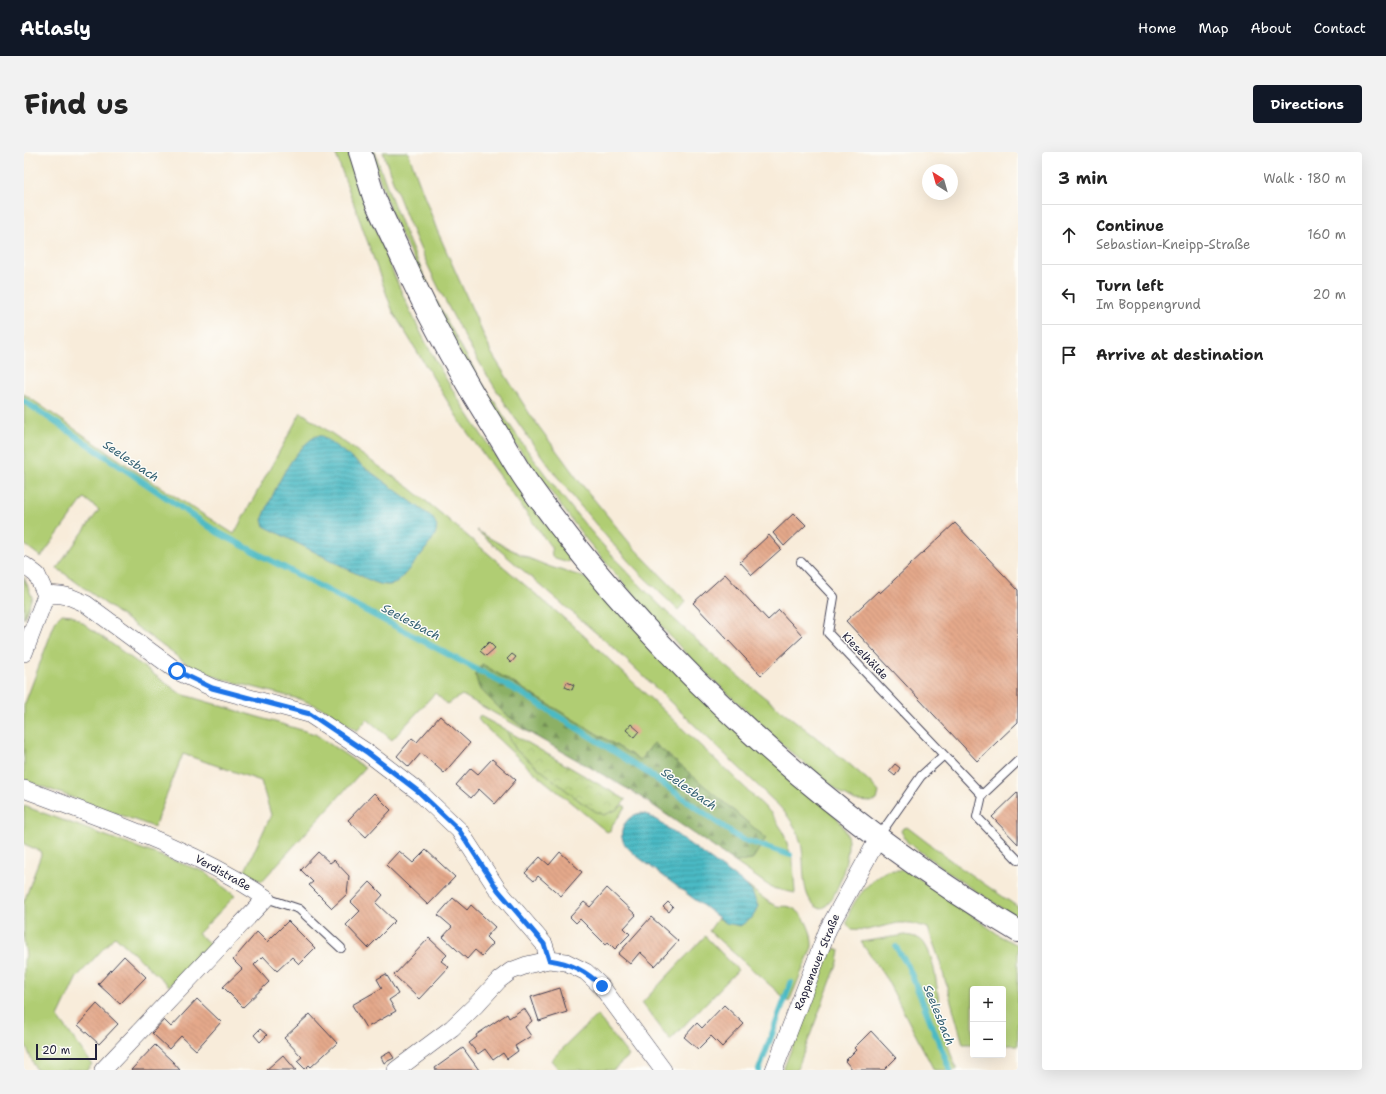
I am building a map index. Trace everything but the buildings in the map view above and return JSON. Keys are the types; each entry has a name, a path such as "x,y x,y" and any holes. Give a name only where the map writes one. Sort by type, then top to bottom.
{"street":[{"path":"360,152 374,196 433,324 462,379 530,486 600,576 688,672 795,772 879,837 967,901 1018,931"},
{"path":"24,565 37,575 46,595 24,653"},
{"path":"46,595 56,594 70,596 86,604 177,671 212,688 310,714 368,753 419,792 459,830 498,890 544,944 549,960"},
{"name":"Verdistraße","path":"24,789 182,850 237,878 266,898"},
{"name":"Rappenauer Straße","path":"774,1070 828,929 879,837"},
{"path":"103,1070 266,898"},
{"path":"396,1070 452,1028 499,980 511,971 527,965 549,960 566,962 586,972 602,986 663,1070"}],"lane":[{"name":"Kieselhälde","path":"801,562 834,597 828,633 982,795"},
{"path":"879,837 896,810 921,776 944,755"},
{"path":"1018,761 982,795 977,817 1018,860"},
{"path":"266,898 299,909 341,948"}],"green space":[{"path":"335,152 348,152 388,260 406,302 432,354 468,415 508,473 571,557 568,562 552,557 551,547 462,425 393,312"},
{"path":"370,152 375,152 400,222 431,290 466,355 506,419 549,480 597,538 647,593 721,662 869,781 879,792 877,800 871,802 855,801 841,793 786,748 691,659 641,604 585,538 502,426 472,378 394,220"},
{"path":"383,152 408,152 437,230 492,354 531,416 579,481 633,547 686,601 678,610 633,566 593,521 519,424 455,320 428,265 404,209"},
{"path":"24,394 140,474 234,534 301,412 410,488 579,631 771,813 783,831 793,862 795,893 772,888 735,862 752,860 654,743 640,760 482,664 475,674 504,713 535,736 462,695 447,704 435,693 392,740 367,719 357,731 327,710 299,699 222,679 190,666 57,568 99,510 84,498 41,557 24,544"},
{"path":"476,530 529,558 589,580 838,819 847,836 848,849 841,879 837,889 827,905 821,909 813,905 809,898 804,879 800,840 796,830 779,806 616,650"},
{"path":"24,577 32,597 24,619"},
{"path":"62,614 72,615 181,694 315,734 365,768 262,881 244,873 271,815 261,781 183,754 154,827 24,780 24,706 56,620"},
{"path":"482,664 640,760 654,743 766,838 752,860 735,862 635,793 535,736 504,713 479,688 475,674"},
{"path":"480,716 506,730 516,750 581,802 616,810 623,805 626,807 613,824 611,830 607,832 531,770 482,724 478,719"},
{"path":"506,730 626,800 616,810 604,815 595,811 581,802 516,750"},
{"path":"24,806 205,872 235,896 198,934 213,946 169,986 115,936 77,977 58,1017 92,1064 87,1070 36,1070 24,1041 24,960 26,956 24,941 24,902 42,852 24,844"},
{"path":"907,827 958,866 1018,907 1018,918 969,887 907,842 901,831 903,828"},
{"path":"902,870 913,874 1002,937 1018,945 1018,1045 1006,1045 1006,986 970,986 970,1044 963,1044 940,962 928,928 911,923 898,923 867,930 851,929 847,924 848,917 855,902 867,886 887,871"},
{"path":"746,885 774,905 790,907 797,911 801,914 810,930 812,947 789,1002 709,931 718,918 727,923 752,892"},
{"path":"905,935 920,939 928,949 931,956 944,1028 957,1070 934,1070 887,980 861,942"},
{"path":"705,936 738,970 670,1040 642,1003"},
{"path":"835,948 840,950 838,962 797,1070 783,1070 828,956"},
{"path":"597,1015 629,1056 613,1070 559,1070 551,1060"}],"water":[{"path":"316,436 322,436 432,517 436,524 437,528 434,537 398,582 387,585 369,580 264,526 262,520 283,474 298,452 306,443"},
{"path":"642,813 658,821 746,885 752,892 758,906 752,918 740,926 726,923 634,854 623,840 622,833 624,825 630,818"}],"waterway":[{"name":"Seelesbach","path":"24,401 217,532 523,694 648,773 739,838 790,855"},
{"name":"Seelesbach","path":"896,947 908,966 950,1070"},
{"path":"759,1070 791,982"}],"route":[{"path":"177,671 212,688 310,714 368,753 419,792 459,830 498,890 514,910 537,933 544,944 549,960 566,962 586,972 602,986"}]}
